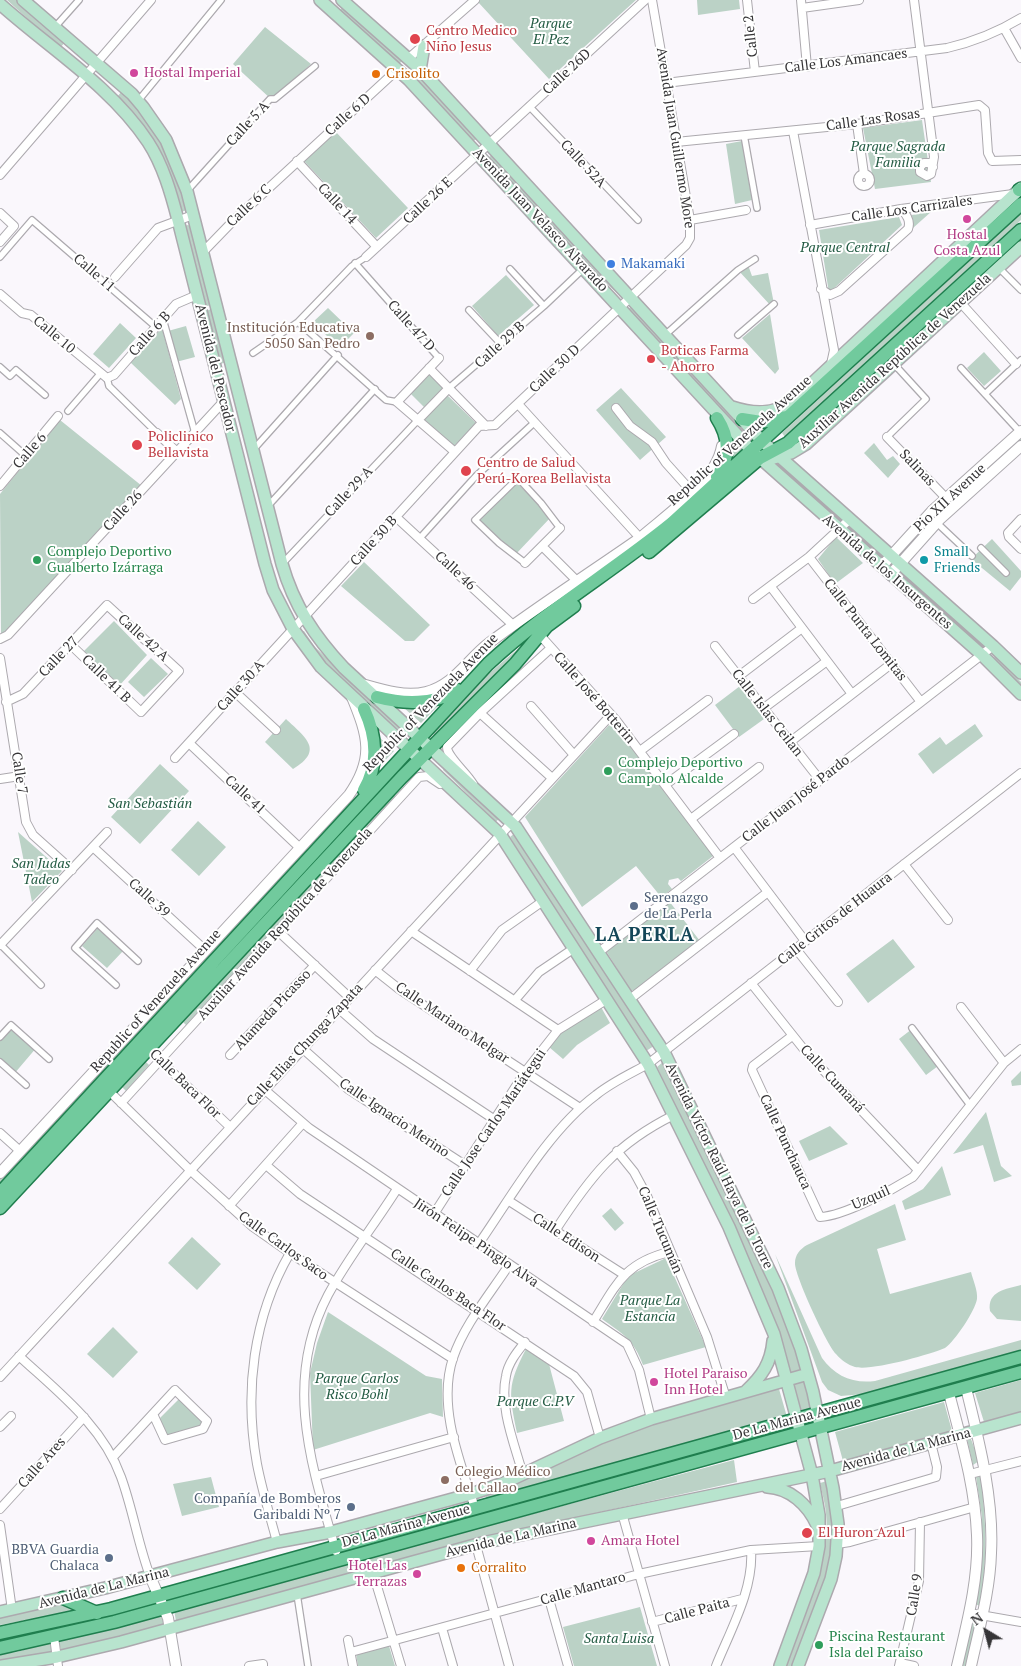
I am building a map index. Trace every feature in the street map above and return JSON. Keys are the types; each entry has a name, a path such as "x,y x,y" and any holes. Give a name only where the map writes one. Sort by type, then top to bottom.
{"main road":[{"name":"Avenida del Pescador","path":"24,0 138,101 166,140 187,190 282,564 292,594 304,618 322,644 419,736"},
{"name":"Avenida Juan Velasco Alvarado","path":"342,0 414,63 762,440"},
{"name":"Avenida Juan Velasco Alvarado","path":"326,2 400,70 756,454"},
{"name":"Avenida del Pescador","path":"1,5 85,76 125,113 148,142 161,168 178,220 266,570 278,599 293,629 321,667 408,748"},
{"path":"400,70 414,63 424,46"},
{"path":"730,407 756,413 782,408 831,364 839,351 1019,193"},
{"name":"Republic of Venezuela Avenue","path":"0,1193 419,759 515,664 553,620 665,540 756,454 762,440 992,231 1019,193"},
{"path":"992,231 997,211"},
{"name":"Republic of Venezuela Avenue","path":"0,1208 108,1091 144,1046 354,806 464,686 515,638 645,545 708,489 756,454 777,455 1021,230"},
{"name":"Auxiliar Avenida República de Venezuela","path":"777,455 806,444 1021,247"},
{"path":"742,419 761,422 789,416"},
{"path":"708,489 723,467 728,451 726,434 717,418"},
{"name":"Avenida de los Insurgentes","path":"762,440 994,646 1021,673"},
{"name":"Avenida de los Insurgentes","path":"756,454 838,529 982,655 1021,694"},
{"path":"377,697 417,702 442,697 464,686"},
{"path":"354,806 366,787 374,754 372,730 364,708"},
{"name":"Avenida Víctor Raúl Haya de la Torre","path":"419,736 512,822 599,952 664,1052 778,1288 808,1374 837,1506 837,1544 831,1579 798,1666"},
{"name":"Avenida Víctor Raúl Haya de la Torre","path":"408,748 500,834 648,1064 729,1227 774,1334 812,1475 819,1515 819,1546 810,1588 780,1666"},
{"path":"743,1393 759,1379 768,1366 774,1334"},
{"path":"992,1381 982,1379 981,1375 987,1371 1011,1365 1019,1358"},
{"name":"De La Marina Avenue","path":"1,1633 97,1613 160,1596 334,1546 1019,1358"},
{"name":"De La Marina Avenue","path":"0,1648 54,1637 165,1608 821,1429 1021,1372"},
{"name":"Avenida de La Marina","path":"6,1611 150,1576 277,1542 330,1532 470,1494 523,1475 600,1438 650,1419 808,1374"},
{"path":"931,1398 938,1392 968,1381 969,1379 966,1375 960,1374"},
{"name":"Avenida de La Marina","path":"2,1666 58,1662 170,1628 476,1545 830,1471 1021,1418"},
{"path":"758,1486 784,1491 797,1498 814,1516 819,1528"},
{"path":"63,1598 97,1613"}],"street":[{"path":"55,27 79,0"},
{"path":"0,174 151,0"},
{"path":"138,101 221,0"},
{"path":"424,46 475,0"},
{"name":"Calle 26D","path":"488,143 645,0"},
{"name":"Avenida Juan Guillermo More","path":"620,307 686,245 690,238 690,220 652,0"},
{"name":"Calle 2","path":"747,0 755,72"},
{"path":"807,67 801,4 857,0"},
{"path":"914,0 934,157 932,167"},
{"name":"Calle Los Amancaes","path":"666,83 807,67 966,44 1004,28 1021,18"},
{"path":"1004,28 1021,58"},
{"name":"Calle 5 A","path":"187,190 270,99 276,99 315,66"},
{"name":"Calle 6 D","path":"298,160 400,70"},
{"name":"Calle 52A","path":"529,106 638,220"},
{"name":"Calle Las Rosas","path":"676,142 857,124 927,112 983,106 988,153 992,161 1021,160"},
{"path":"857,124 864,174"},
{"path":"793,131 821,290 839,351"},
{"path":"744,135 757,208"},
{"name":"Calle 26 E","path":"366,257 488,143"},
{"name":"Calle 14","path":"298,160 377,248"},
{"name":"Calle 6 C","path":"202,252 298,160"},
{"name":"Calle Los Carrizales","path":"810,225 901,209 1019,193"},
{"path":"821,290 830,295 840,292 908,228 910,224 908,217 901,209"},
{"path":"690,220 746,210"},
{"path":"0,214 22,232 0,257"},
{"path":"115,277 158,228 193,215"},
{"name":"Calle 11","path":"22,232 32,220 156,327"},
{"path":"0,242 14,226"},
{"path":"253,353 298,322 355,263 366,257"},
{"path":"665,335 738,270 755,259"},
{"name":"Calle 47 D","path":"355,263 439,358 397,402"},
{"name":"Calle 29 B","path":"417,420 449,388 544,306 584,268"},
{"path":"998,268 1021,290"},
{"path":"510,269 544,306"},
{"name":"Calle 10","path":"0,294 22,313 31,315 104,376"},
{"name":"Calle 6 B","path":"104,376 114,374 176,304 196,295"},
{"path":"960,302 1019,362 985,394"},
{"path":"738,335 774,304"},
{"name":"Calle 30 D","path":"455,452 479,426 495,425 620,307"},
{"path":"469,310 500,344"},
{"path":"163,319 195,433"},
{"path":"298,322 338,355 386,400 397,402 455,452"},
{"path":"253,450 338,355"},
{"path":"887,437 926,399 894,364"},
{"path":"0,367 10,376 16,370 45,395"},
{"path":"430,368 486,426"},
{"path":"961,368 1021,432"},
{"path":"68,411 104,376 109,386 177,452"},
{"path":"268,507 375,389"},
{"path":"362,684 400,693 427,692 443,685 456,676 486,645 640,538 692,492 716,466 721,455 722,433 717,418 704,400"},
{"name":"Calle 26","path":"0,639 8,635 223,402"},
{"path":"518,404 640,538"},
{"path":"616,408 630,426 652,442 666,463 692,492"},
{"name":"Calle 6","path":"0,486 58,416"},
{"name":"Calle 29 A","path":"282,564 417,420"},
{"path":"420,538 476,476 535,422"},
{"name":"Pio XII Avenue","path":"896,560 907,538 946,498 1021,432"},
{"path":"0,433 26,456"},
{"name":"Salinas","path":"887,437 946,498"},
{"name":"Calle 30 B","path":"293,629 455,452"},
{"name":"Pio XII Avenue","path":"886,571 896,560 916,545 936,523 1019,452"},
{"path":"518,478 541,503 560,528 525,563 499,543 475,520 518,478"},
{"name":"Calle 46","path":"396,517 513,625"},
{"path":"752,599 771,587 809,557 850,518"},
{"path":"1021,519 1008,533 1009,538 1021,549"},
{"path":"936,523 972,556"},
{"path":"907,538 916,545"},
{"path":"542,546 578,582"},
{"path":"981,548 1006,573"},
{"name":"Calle Punta Lomitas","path":"809,557 921,702"},
{"path":"771,587 852,694"},
{"name":"Calle 27","path":"6,702 23,694 72,645 107,606"},
{"name":"Calle 42 A","path":"107,606 179,671 141,712"},
{"path":"739,676 802,628"},
{"name":"Calle 30 A","path":"175,758 293,629"},
{"name":"Calle José Botterin","path":"539,634 611,715 720,858"},
{"name":"Calle 41 B","path":"72,645 141,712"},
{"name":"Calle Islas Ceilan","path":"714,646 820,780"},
{"name":"Calle Juan José Pardo","path":"599,952 994,646"},
{"path":"476,788 466,771 450,756 447,750 451,742 551,648"},
{"name":"Calle 7","path":"0,658 29,828 72,870"},
{"path":"764,708 827,661"},
{"path":"790,742 891,664"},
{"path":"235,692 276,730"},
{"path":"0,1173 349,795 360,780 364,766 365,732 352,697"},
{"path":"640,751 708,700"},
{"path":"530,706 574,755"},
{"path":"480,713 552,778"},
{"name":"Calle Elias Chunga Zapata","path":"0,1377 611,715"},
{"path":"665,785 734,734"},
{"name":"Calle 41","path":"189,743 300,848"},
{"path":"691,819 759,767"},
{"name":"Calle Gritos de Huaura","path":"478,1245 556,1134 580,1108 614,1082 648,1064 664,1052 1021,773"},
{"path":"0,779 20,776"},
{"name":"Auxiliar Avenida República de Venezuela","path":"121,1103 419,777 428,776 446,789 457,793"},
{"path":"41,985 0,945 107,832"},
{"name":"Calle 39","path":"93,847 205,950"},
{"path":"734,847 805,941"},
{"path":"904,864 948,920"},
{"path":"630,1000 768,892"},
{"path":"470,971 502,930 543,901"},
{"path":"116,985 75,948 97,924 138,961"},
{"path":"411,931 558,1030"},
{"path":"279,932 350,997"},
{"path":"515,1000 538,972 573,949"},
{"path":"796,949 838,1002"},
{"name":"Alameda Picasso","path":"230,1056 315,965"},
{"name":"Calle Mariano Melgar","path":"375,970 399,989 580,1108"},
{"name":"Calle Cumaná","path":"751,983 792,1036 918,1170"},
{"name":"Calle Jose Carlos Mariátegui","path":"434,1214 525,1072 558,1030 606,1000"},
{"path":"961,1007 1004,1063"},
{"path":"338,1009 373,1039 495,1120"},
{"path":"0,1037 11,1025 49,1060"},
{"path":"912,1028 970,1105"},
{"name":"Calle Punchauca","path":"792,1036 753,1066 754,1076 820,1217"},
{"name":"Calle Baca Flor","path":"144,1046 230,1127"},
{"name":"Calle Ignacio Merino","path":"302,1048 353,1093 465,1166"},
{"name":"Uzquil","path":"820,1217 832,1215 895,1188 913,1177 1004,1063 1021,1049"},
{"path":"0,1062 26,1086"},
{"name":"Jirón Felipe Pinglo Alva","path":"265,1090 303,1123 397,1189 508,1266 619,1338 632,1352 639,1370 650,1419"},
{"name":"Calle Carlos Saco","path":"108,1091 190,1170 254,1227 290,1253 452,1359"},
{"path":"555,1231 580,1192 617,1151 636,1136 674,1115"},
{"path":"229,1206 303,1123"},
{"path":"0,1133 20,1151"},
{"name":"Calle Tucumán","path":"617,1151 634,1172 647,1196 669,1252 707,1337 726,1398"},
{"name":"Calle Carlos Baca Flor","path":"266,1165 300,1194 479,1310 574,1376 583,1384 600,1438"},
{"path":"338,1560 304,1424 304,1385 312,1338 322,1309 335,1283 397,1189"},
{"name":"Calle Edison","path":"509,1201 623,1274"},
{"path":"593,1322 623,1274 632,1266 669,1252"},
{"path":"277,1542 257,1464 250,1397 258,1336 268,1302 290,1253"},
{"path":"475,1508 454,1437 448,1396 452,1359 459,1342 508,1266"},
{"path":"523,1475 505,1405 504,1388 511,1363 525,1342"},
{"path":"19,1356 84,1417 113,1457 122,1479 150,1576 165,1608 176,1666"},
{"path":"966,1388 984,1471 992,1539 988,1580 971,1666"},
{"path":"113,1457 175,1390 206,1421 203,1429 164,1440 153,1414"},
{"path":"949,1393 970,1474 975,1507 976,1561 969,1613 957,1666"},
{"path":"0,1427 11,1416"},
{"name":"Calle Ares","path":"0,1509 84,1417"},
{"path":"316,1476 454,1437"},
{"path":"837,1506 936,1477 937,1467 931,1443"},
{"path":"970,1474 1021,1460"},
{"path":"837,1544 975,1507"},
{"path":"622,1513 664,1666"},
{"name":"Calle 9","path":"899,1665 919,1582 920,1522"},
{"path":"0,1525 6,1611"},
{"path":"476,1545 509,1666"},
{"name":"Calle Mantaro","path":"351,1652 639,1574 750,1550 819,1546"},
{"path":"716,1666 742,1599 750,1570 750,1550"},
{"path":"373,1574 401,1666"},
{"path":"297,1594 308,1666"},
{"path":"548,1599 568,1666"},
{"name":"Calle Paita","path":"652,1622 742,1599"},
{"path":"969,1613 1021,1622"},
{"path":"442,1628 453,1666"},
{"path":"54,1637 58,1662"},
{"path":"348,1640 353,1666"},
{"path":"249,1666 263,1665"},
{"path":"899,1665 914,1666"}],"green space":[{"path":"7,0 19,0 66,41 60,48"},
{"name":"Parque El Pez","path":"480,0 636,0 549,79 478,2"},
{"path":"697,0 739,0 740,9 698,15"},
{"path":"343,7 405,60 398,64 337,13"},
{"path":"265,27 311,64 272,100 233,64"},
{"path":"418,70 478,138 472,142 411,76"},
{"path":"122,91 146,117 155,131 170,161 187,210 181,212 165,164 150,136 130,110 117,97"},
{"name":"Parque Sagrada Familia","path":"922,120 931,182 875,189 863,128"},
{"path":"335,131 408,208 376,238 304,161"},
{"path":"742,141 752,200 735,204 726,144"},
{"path":"493,154 621,292 618,294 604,281 597,278 488,158"},
{"path":"932,211 913,228 912,215"},
{"path":"1021,213 1021,220 785,437 782,433"},
{"name":"Parque Central","path":"899,217 902,225 829,293 819,230"},
{"path":"184,226 190,226 211,305 204,307"},
{"path":"748,265 752,276 768,273 774,304 771,306 738,270"},
{"path":"506,275 534,305 498,336 472,306"},
{"path":"632,307 755,440 748,443 626,310"},
{"path":"328,308 354,333 339,348 313,322"},
{"path":"212,309 226,362 218,365 205,311"},
{"path":"770,314 779,369 775,374 742,338"},
{"path":"120,323 136,338 109,368 93,354"},
{"path":"186,326 195,357 176,362 168,331"},
{"path":"162,328 181,399 175,405 130,362"},
{"path":"984,352 1001,371 984,386 967,368"},
{"path":"431,373 444,388 424,407 410,393"},
{"path":"621,388 666,437 640,460 596,410"},
{"path":"447,395 476,423 454,446 422,420"},
{"name":"Complejo Deportivo Gualberto Izárraga","path":"60,420 142,486 15,627 1,635 0,494"},
{"path":"1021,434 1021,443 900,558 896,554 911,537"},
{"path":"731,435 745,449 729,464"},
{"path":"874,443 887,460 893,456 900,464 888,478 864,453"},
{"path":"787,468 886,557 881,562 780,474"},
{"path":"517,483 551,517 515,555 479,520"},
{"path":"836,537 863,563 835,584 818,559"},
{"path":"992,539 1021,571 1021,577 1010,591 971,559"},
{"path":"364,562 430,625 414,641 405,641 341,586"},
{"path":"902,572 982,644 983,648 979,647 897,576"},
{"path":"114,621 147,655 119,686 84,651"},
{"path":"301,631 304,631 315,647 404,730 405,733 402,736 327,668"},
{"path":"526,642 435,736 430,731 473,687"},
{"path":"996,657 1021,682 1021,690 991,658"},
{"path":"151,658 168,674 144,697 128,682"},
{"path":"740,686 764,719 739,737 715,705"},
{"path":"438,706 421,723 404,708"},
{"path":"286,719 305,738 310,750 303,762 293,769 265,742"},
{"name":"Complejo Deportivo Campolo Alcalde","path":"610,724 614,725 713,853 713,856 681,881 678,878 669,880 668,884 672,889 661,897 636,866 582,907 525,817"},
{"path":"975,724 983,736 933,774 918,754 940,737 946,745"},
{"path":"378,736 394,751 379,767"},
{"name":"San Sebastián","path":"160,764 189,791 140,844 111,817"},
{"path":"444,768 500,817 496,822 443,770"},
{"path":"394,795 396,796 186,1025 183,1022"},
{"path":"351,797 353,798 0,1183 0,1177"},
{"path":"198,821 226,847 199,876 171,850"},
{"name":"San Judas Tadeo","path":"18,832 62,871 32,902"},
{"path":"515,833 654,1046 646,1051 571,938 510,837"},
{"path":"669,901 700,941 636,990 631,991 606,951"},
{"path":"98,928 123,951 107,968 82,946"},
{"path":"893,939 915,967 868,1003 846,974"},
{"path":"601,1007 610,1023 577,1045 563,1059 549,1047 561,1033"},
{"path":"12,1025 37,1047 14,1074 0,1061 0,1039"},
{"path":"912,1029 938,1066 926,1075 899,1039"},
{"path":"145,1061 149,1065 126,1091 122,1087"},
{"path":"663,1062 771,1284 802,1371 791,1373 772,1315 727,1212 657,1067"},
{"path":"1021,1071 1021,1085 1012,1086 1011,1081"},
{"path":"986,1112 1001,1166 1012,1176 994,1182 983,1145 953,1154"},
{"path":"830,1126 848,1144 809,1161 799,1141"},
{"path":"942,1166 951,1195 905,1210 902,1201 923,1189"},
{"path":"895,1204 906,1240 877,1249 890,1294 971,1272 977,1299 973,1311 964,1325 945,1348 886,1365 863,1368 855,1367 847,1364 838,1356 826,1338 800,1281 796,1270 796,1257 800,1250 807,1245"},
{"path":"611,1208 624,1223 615,1231 602,1216"},
{"path":"192,1237 221,1264 197,1290 168,1263"},
{"path":"775,1254 822,1358 833,1370 852,1380 875,1381 1021,1340 1021,1351 875,1393 841,1396 828,1390 822,1382"},
{"name":"Parque La Estancia","path":"666,1258 706,1347 643,1365 632,1343 602,1319 628,1276"},
{"path":"1021,1285 1021,1321 997,1319 990,1311 991,1299 999,1292"},
{"name":"Parque Carlos Risco Bohl","path":"328,1312 426,1376 442,1379 443,1417 430,1413 313,1450 310,1373 317,1343"},
{"path":"113,1327 138,1352 113,1378 87,1354"},
{"name":"Parque C.P.V","path":"526,1349 549,1364 564,1421 517,1433 511,1390 515,1372"},
{"path":"964,1379 964,1382 830,1419 829,1416"},
{"path":"804,1380 812,1409 799,1412 793,1385"},
{"path":"1021,1380 1021,1412 984,1422 975,1393"},
{"path":"779,1389 787,1417 488,1501 485,1495 602,1442 649,1424"},
{"path":"179,1399 203,1420 202,1426 166,1436 160,1418"},
{"path":"944,1402 952,1431 843,1461 835,1432"},
{"path":"967,1439 971,1439 979,1461 973,1465"},
{"path":"734,1460 737,1482 473,1540 176,1621 174,1610"},
{"path":"981,1476 985,1541 983,1590 980,1606 975,1604 982,1517 976,1477"},
{"path":"211,1477 219,1507 182,1516 173,1484"},
{"path":"827,1481 835,1531 831,1563 794,1666 785,1666 820,1572 826,1533 826,1509 820,1483"},
{"path":"62,1601 79,1610 0,1625 0,1614"},
{"path":"152,1601 155,1608 19,1641 18,1634"},
{"name":"Santa Luisa","path":"640,1607 657,1666 574,1666 563,1627"},
{"path":"162,1614 164,1625 61,1652 59,1641"},
{"path":"979,1622 967,1666 959,1666 971,1623"},
{"path":"52,1641 54,1654 0,1664 0,1654 17,1652"},
{"path":"389,1646 395,1666 358,1666 356,1653"}],"place":[{"name":"Centro Medico Niño Jesus","path":"415,39"},
{"name":"Hostal Imperial","path":"134,73"},
{"name":"Crisolito","path":"376,74"},
{"name":"Hostal Costa Azul","path":"967,219"},
{"name":"Makamaki","path":"611,264"},
{"name":"Institución Educativa 5050 San Pedro","path":"370,336"},
{"name":"Boticas Farma - Ahorro","path":"651,359"},
{"name":"Policlinico Bellavista","path":"137,445"},
{"name":"Centro de Salud Perú-Korea Bellavista","path":"466,471"},
{"name":"Complejo Deportivo Gualberto Izárraga","path":"37,560"},
{"name":"Small Friends","path":"924,560"},
{"name":"Complejo Deportivo Campolo Alcalde","path":"608,771"},
{"name":"Serenazgo de La Perla","path":"634,906"},
{"name":"Hotel Paraiso Inn Hotel","path":"654,1382"},
{"name":"Colegio Médico del Callao","path":"445,1480"},
{"name":"Compañía de Bomberos Garibaldi Nº 7","path":"351,1507"},
{"name":"El Huron Azul","path":"807,1533"},
{"name":"Amara Hotel","path":"591,1541"},
{"name":"BBVA Guardia Chalaca","path":"109,1558"},
{"name":"Corralito","path":"461,1568"},
{"name":"Hotel Las Terrazas","path":"417,1574"},
{"name":"Piscina Restaurant Isla del Paraiso","path":"819,1645"}],"district":[{"name":"LA PERLA","path":"645,936"}]}
